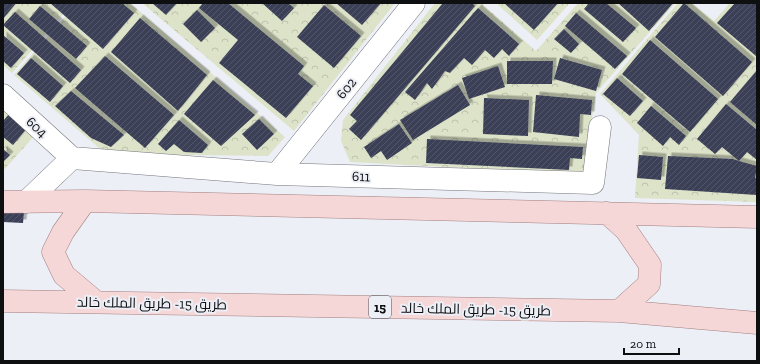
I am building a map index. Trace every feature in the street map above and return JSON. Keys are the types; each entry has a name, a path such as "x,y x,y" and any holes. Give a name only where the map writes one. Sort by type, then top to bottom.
{"main road":[{"path":"85,201 63,232 53,252 64,275 96,302"},
{"path":"3,202 85,201 757,217"},
{"path":"607,213 626,230 650,266 649,284 619,311"},
{"name":"طريق 15- طريق الملك خالد","path":"3,301 619,311 757,322"}],"street":[{"name":"602","path":"277,174 414,3"},
{"name":"604","path":"3,95 72,158"},
{"name":"611","path":"72,158 277,174 593,183 600,127"},
{"path":"26,202 72,158"}],"green space":[{"path":"3,3 73,3 12,73 3,65"},
{"path":"77,3 130,3 285,137 268,156 106,154 14,75"},
{"path":"142,3 395,3 294,131"},
{"path":"435,3 481,3 536,51 578,3 675,3 596,93 583,174 350,162 341,141 343,120"},
{"path":"496,3 570,3 537,40"},
{"path":"678,3 691,3 714,21 730,3 757,3 757,202 635,198 639,135 600,94"},
{"path":"3,105 36,134 3,171"}],"building":[{"path":"3,3 16,3 3,19"},
{"path":"50,3 122,3 134,13 103,49"},
{"path":"152,3 177,3 166,15"},
{"path":"203,3 228,3 304,66 298,74 313,86 286,118 219,63 238,40 199,8"},
{"path":"262,3 288,3 294,8 282,21"},
{"path":"336,3 381,3 362,25"},
{"path":"443,3 472,3 475,6 361,140 349,129 357,121 350,115"},
{"path":"504,3 558,3 534,30"},
{"path":"589,3 606,3 636,28 623,42 584,9"},
{"path":"618,3 673,3 649,31"},
{"path":"684,3 752,62 723,96 655,37"},
{"path":"735,3 757,3 756,56 717,23"},
{"path":"324,5 361,36 334,68 297,37"},
{"path":"40,6 87,46 76,59 29,19"},
{"path":"478,8 519,44 509,56 502,49 494,58 485,50 472,65 464,58 450,73 445,71 432,89 427,83 415,100 405,92"},
{"path":"197,10 215,28 201,42 183,24"},
{"path":"15,12 81,70 70,83 3,25"},
{"path":"576,13 627,56 615,69 565,26"},
{"path":"140,18 207,75 178,111 111,52"},
{"path":"564,29 579,44 571,53 554,39"},
{"path":"3,35 24,53 11,68 3,61"},
{"path":"650,40 718,99 690,132 622,74"},
{"path":"105,56 174,115 145,148 75,88"},
{"path":"31,58 63,86 50,102 17,74"},
{"path":"560,58 602,70 596,91 554,79"},
{"path":"507,61 553,61 552,84 507,84"},
{"path":"498,66 505,87 469,99 462,78"},
{"path":"757,70 757,125 730,102"},
{"path":"617,78 643,101 630,116 603,94"},
{"path":"213,80 255,115 221,146 184,114"},
{"path":"458,85 470,105 413,140 400,120"},
{"path":"71,91 124,135 111,147 91,138 55,106"},
{"path":"536,95 592,100 591,115 580,114 579,137 533,132"},
{"path":"484,98 529,100 528,136 483,134"},
{"path":"726,104 757,130 757,160 747,152 739,161 722,147 715,154 697,139"},
{"path":"651,106 686,136 679,145 670,137 663,146 637,123"},
{"path":"11,112 28,127 13,145 3,137 3,121"},
{"path":"259,119 274,134 257,150 242,134"},
{"path":"179,120 208,145 202,153 184,152 174,144 166,151 158,144"},
{"path":"399,124 412,143 387,160 381,151 371,158 364,147"},
{"path":"427,139 583,147 582,159 570,158 569,170 426,163"},
{"path":"3,149 10,155 3,162"},
{"path":"639,155 663,157 661,180 637,178"},
{"path":"668,156 733,159 757,166 755,178 757,179 757,195 665,189"},
{"path":"3,210 24,212 23,223 3,222"}]}
